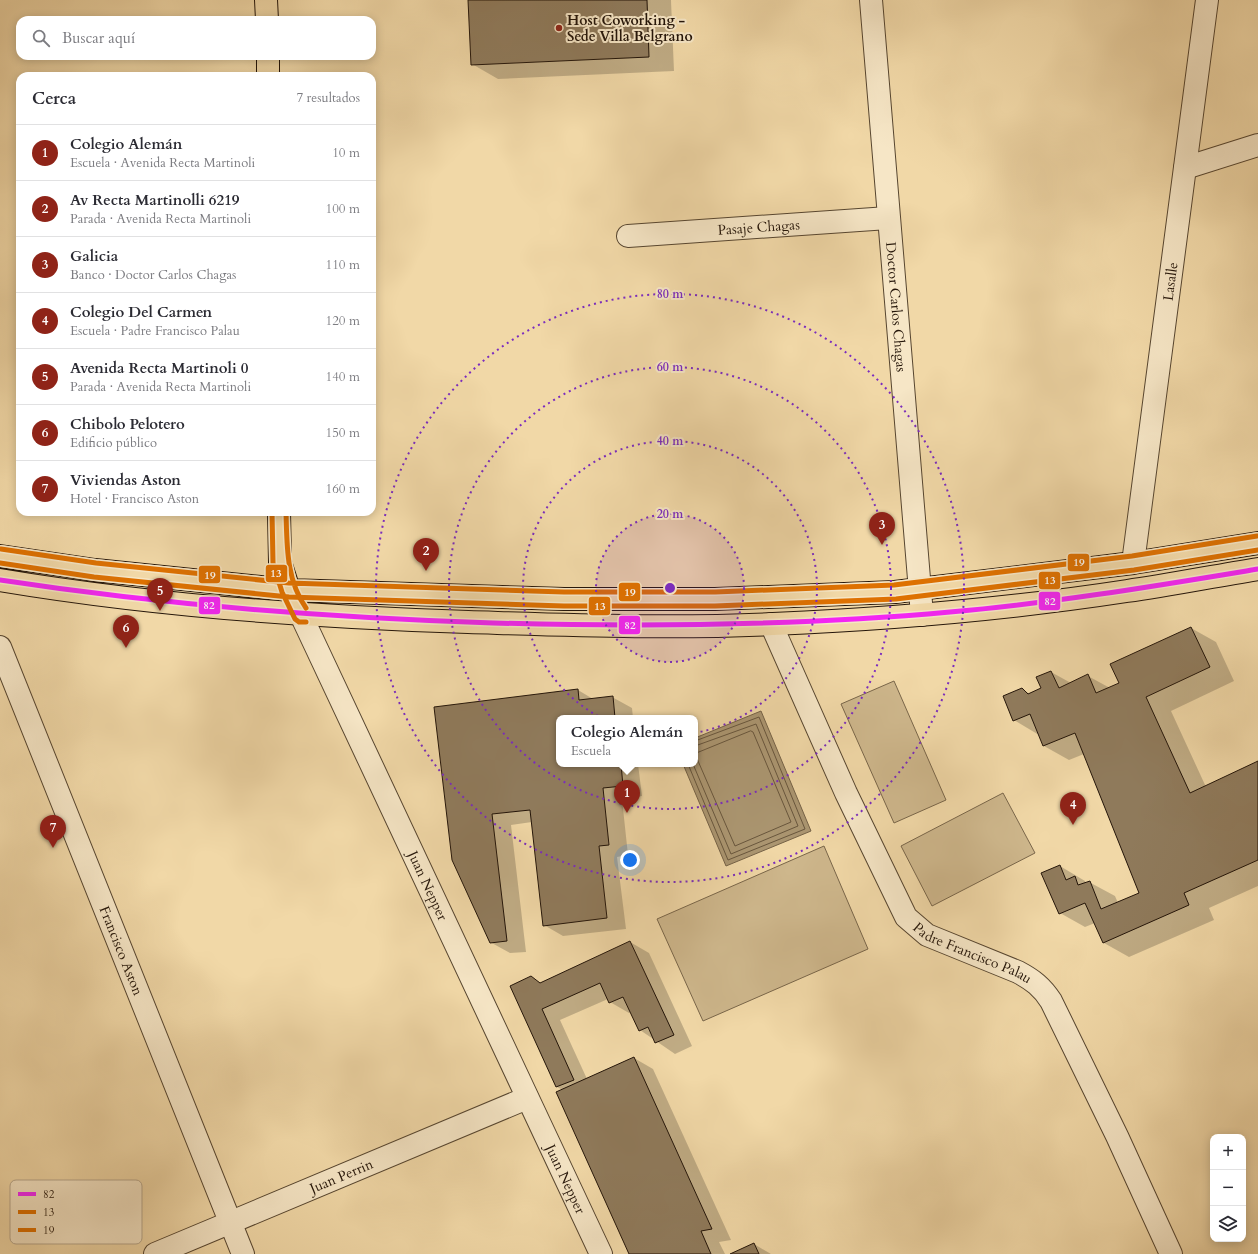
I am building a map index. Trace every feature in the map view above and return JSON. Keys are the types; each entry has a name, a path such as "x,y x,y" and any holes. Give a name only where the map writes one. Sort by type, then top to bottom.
{"main road":[{"path":"266,0 267,16"},
{"path":"268,60 268,72"},
{"name":"Juan Nepper","path":"279,516 280,562 289,590 301,615"},
{"path":"0,556 102,570 289,590 564,599 715,599 895,592 1133,563 1258,543"},
{"path":"0,580 167,603 301,615 566,624 771,624 922,615 1127,591 1258,569"}],"street":[{"name":"Doctor Carlos Chagas","path":"871,0 922,615"},
{"name":"Lasalle","path":"1133,563 1207,0"},
{"path":"1185,168 1258,145"},
{"name":"Pasaje Chagas","path":"628,236 888,218"},
{"name":"Juan Nepper","path":"301,615 601,1254"},
{"name":"Padre Francisco Palau","path":"771,624 836,771 906,917 927,935 1012,970 1031,979 1042,988 1051,1001 1117,1136 1170,1254"},
{"name":"Francisco Aston","path":"0,647 243,1254"},
{"name":"Juan Perrin","path":"155,1254 527,1098"}],"shaded area":[{"path":"894,681 946,800 894,823 841,704"},
{"path":"1003,793 1035,853 932,906 901,846"},
{"path":"824,846 868,949 703,1021 657,919"}],"water":[{"path":"761,711 811,831 726,866 684,767 698,767 698,737"}],"building":[{"name":"Host Coworking - Sede Villa Belgrano","path":"468,0 647,0 649,57 471,65"},
{"path":"1191,627 1210,667 1146,697 1190,793 1258,761 1258,860 1184,893 1189,905 1103,943 1085,903 1059,914 1041,873 1060,865 1066,880 1075,876 1078,885 1090,881 1101,909 1139,893 1075,733 1043,746 1030,714 1013,721 1003,696 1022,688 1028,694 1041,688 1036,677 1051,671 1059,688 1088,674 1096,693 1119,683 1110,664"},
{"path":"578,689 579,700 613,696 615,715 556,715 556,767 621,767 623,786 603,788 609,845 599,846 607,918 543,926 530,810 492,814 507,941 490,943 452,860 434,707"},
{"path":"630,941 674,1035 655,1043 648,1027 639,1031 623,997 609,1003 600,983 542,1009 574,1080 556,1087 510,986 531,976 540,983"},
{"path":"634,1057 712,1229 701,1231 711,1254 629,1254 556,1092"},
{"path":"754,1243 759,1254 730,1254"}],"transit line":[{"name":"13","path":"272,516 273,563 282,592 295,619 299,622 306,622"},
{"name":"19","path":"286,516 287,549 291,574 299,597 306,608"},
{"name":"19","path":"1,549 96,563 289,583 564,592 715,592 894,585 1132,556 1257,536"},
{"name":"13","path":"0,563 94,577 289,597 564,606 715,606 896,599 1134,570 1258,550"},
{"name":"82","path":"0,580 123,597 308,614 493,623 665,625 779,623 893,617 950,612 1066,599 1258,569"}],"place":[{"name":"Host Coworking - Sede Villa Belgrano","path":"559,28"},
{"name":"Galicia","path":"882,545"},
{"name":"Av Recta Martinolli 6219","path":"426,571"},
{"name":"Avenida Recta Martinoli 0","path":"160,611"},
{"name":"Chibolo Pelotero","path":"126,648"},
{"name":"Colegio Alemán","path":"627,813"},
{"name":"Colegio Del Carmen","path":"1073,825"},
{"name":"Viviendas Aston","path":"53,848"}]}
